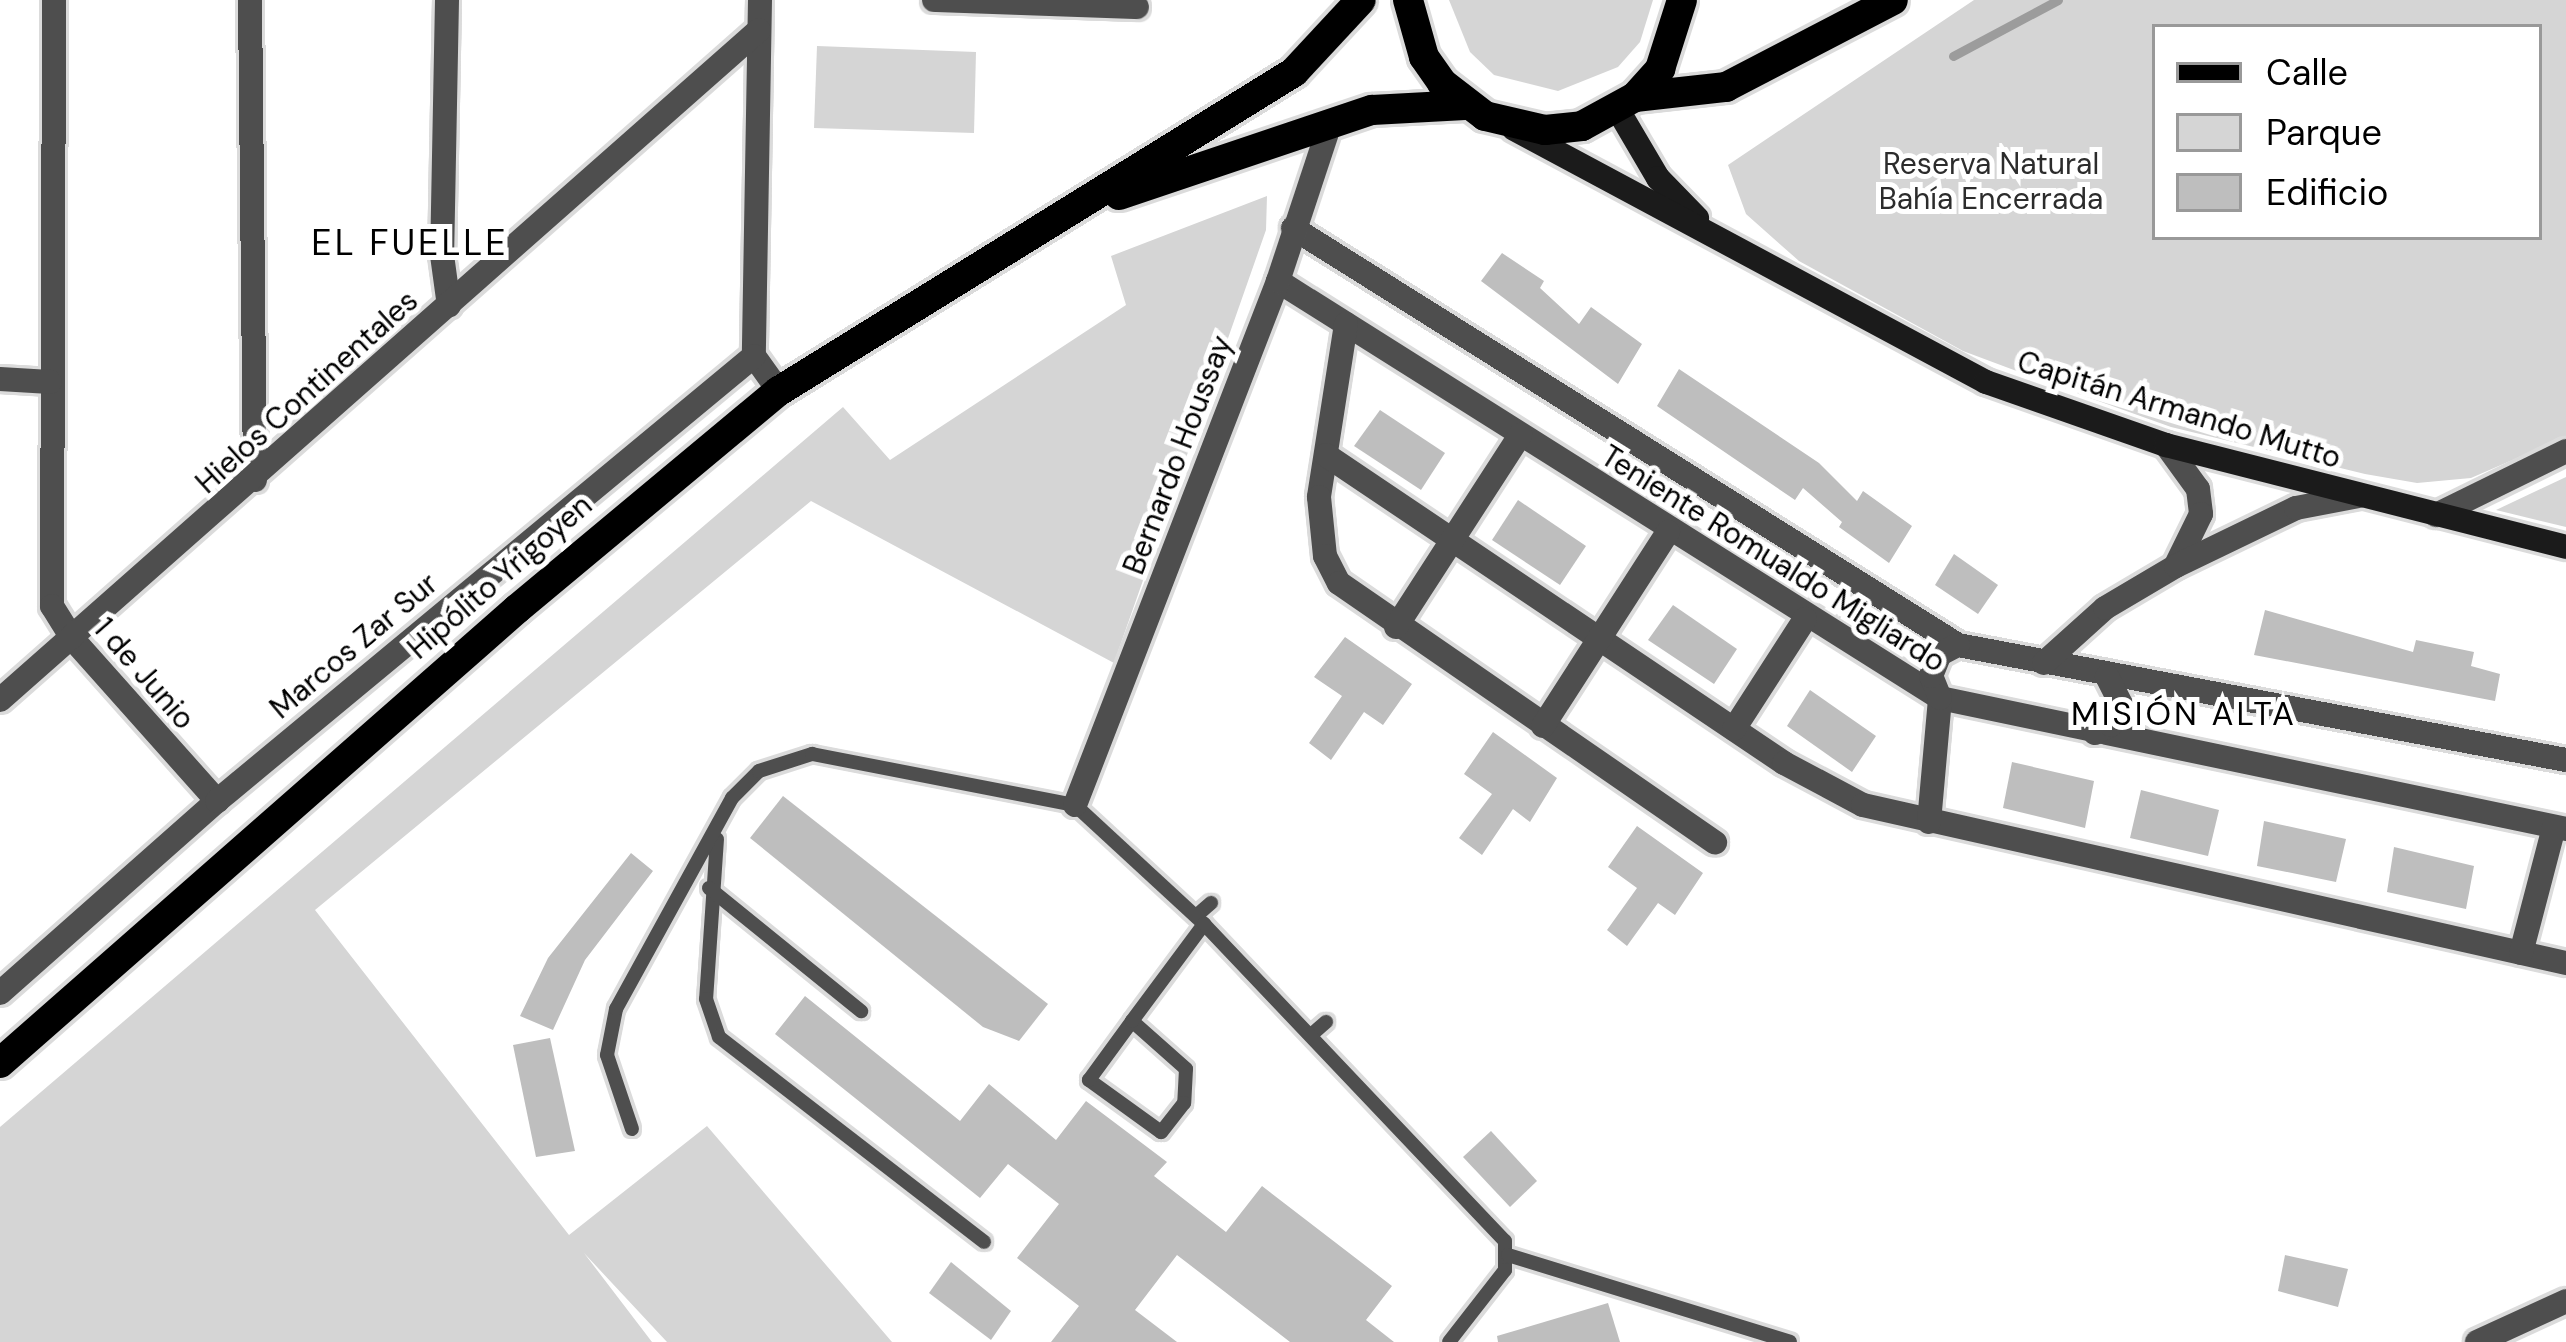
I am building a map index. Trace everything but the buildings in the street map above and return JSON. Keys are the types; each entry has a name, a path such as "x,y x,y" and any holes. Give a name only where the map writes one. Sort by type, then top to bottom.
{"main road":[{"path":"1090,204 1170,145 1294,72 1361,0"},
{"path":"1408,0 1424,57 1465,105 1507,125 1582,126 1626,104 1726,87 1893,0"},
{"path":"1626,104 1660,69 1682,0"},
{"path":"1090,204 1330,124 1411,104 1465,105"},
{"name":"Hipólito Yrigoyen","path":"0,1063 534,594 779,391 1090,204"}],"street":[{"name":"1 de Junio","path":"54,0 47,582 71,638 217,800"},
{"path":"250,0 255,480"},
{"path":"447,0 442,255 449,307"},
{"path":"760,0 754,356 779,391"},
{"path":"934,0 1137,7"},
{"name":"Hielos Continentales","path":"0,700 759,31"},
{"name":"Capitán Armando Mutto","path":"1626,104 1658,178 1731,247"},
{"name":"Bernardo Houssay","path":"1075,805 1278,280 1330,124"},
{"name":"Capitán Armando Mutto","path":"1507,125 1986,382 2166,445 2566,548"},
{"name":"Teniente Romualdo Migliardo","path":"1293,228 1958,645 2566,760"},
{"name":"Teniente Romualdo Migliardo","path":"1278,280 1805,619 1940,698 2560,828"},
{"path":"1346,324 1319,497 1325,556 1339,583 1396,627 1715,842"},
{"name":"Marcos Zar Sur","path":"0,993 217,800 754,356"},
{"path":"0,380 50,382"},
{"path":"1396,627 1520,435"},
{"path":"2166,445 2198,489 2201,514 2176,566"},
{"path":"2436,515 2566,451"},
{"path":"1326,455 1825,788 1929,822 2566,963"},
{"path":"2044,663 2105,608 2176,566 2296,508 2359,496"},
{"path":"1544,726 1668,532"},
{"path":"1734,729 1805,619"},
{"path":"1929,822 1940,698 1934,663 1958,645"},
{"path":"2095,734 2110,725 2120,704 2107,676"},
{"path":"2521,953 2560,828"},
{"path":"2477,1342 2566,1301"}],"lane":[{"path":"632,1129 612,1078 607,1033 723,817 759,771 812,754 1075,805 1200,920 1311,1035 1496,1229 1508,1255 1790,1342"},
{"path":"723,817 709,888 706,999 719,1037 984,1242"},
{"path":"709,888 861,1011"},
{"path":"1132,1021 1186,1069 1184,1103 1161,1132 1089,1080 1211,904"},
{"path":"1311,1035 1326,1022"},
{"path":"1448,1342 1508,1255"}],"green space":[{"path":"1449,0 1653,0 1640,42 1618,67 1558,91 1494,75 1470,52"},
{"name":"Reserva Natural Bahía Encerrada","path":"1974,0 2566,0 2566,437 2471,478 2417,483 2171,427 1963,351 1799,261 1746,214 1728,165"},
{"path":"817,46 976,52 974,133 814,128"},
{"path":"1267,196 1266,230 1114,663 811,501 315,910 569,1235 707,1126 892,1342 667,1342 584,1253 652,1342 0,1342 0,1127 843,407 890,460 1126,305 1111,256"},
{"path":"2566,477 2566,527 2496,510"}],"waterway":[{"path":"1953,56 2058,0"}],"district":[{"name":"EL FUELLE","path":"410,243"},
{"name":"MISIÓN ALTA","path":"2184,714"}]}
